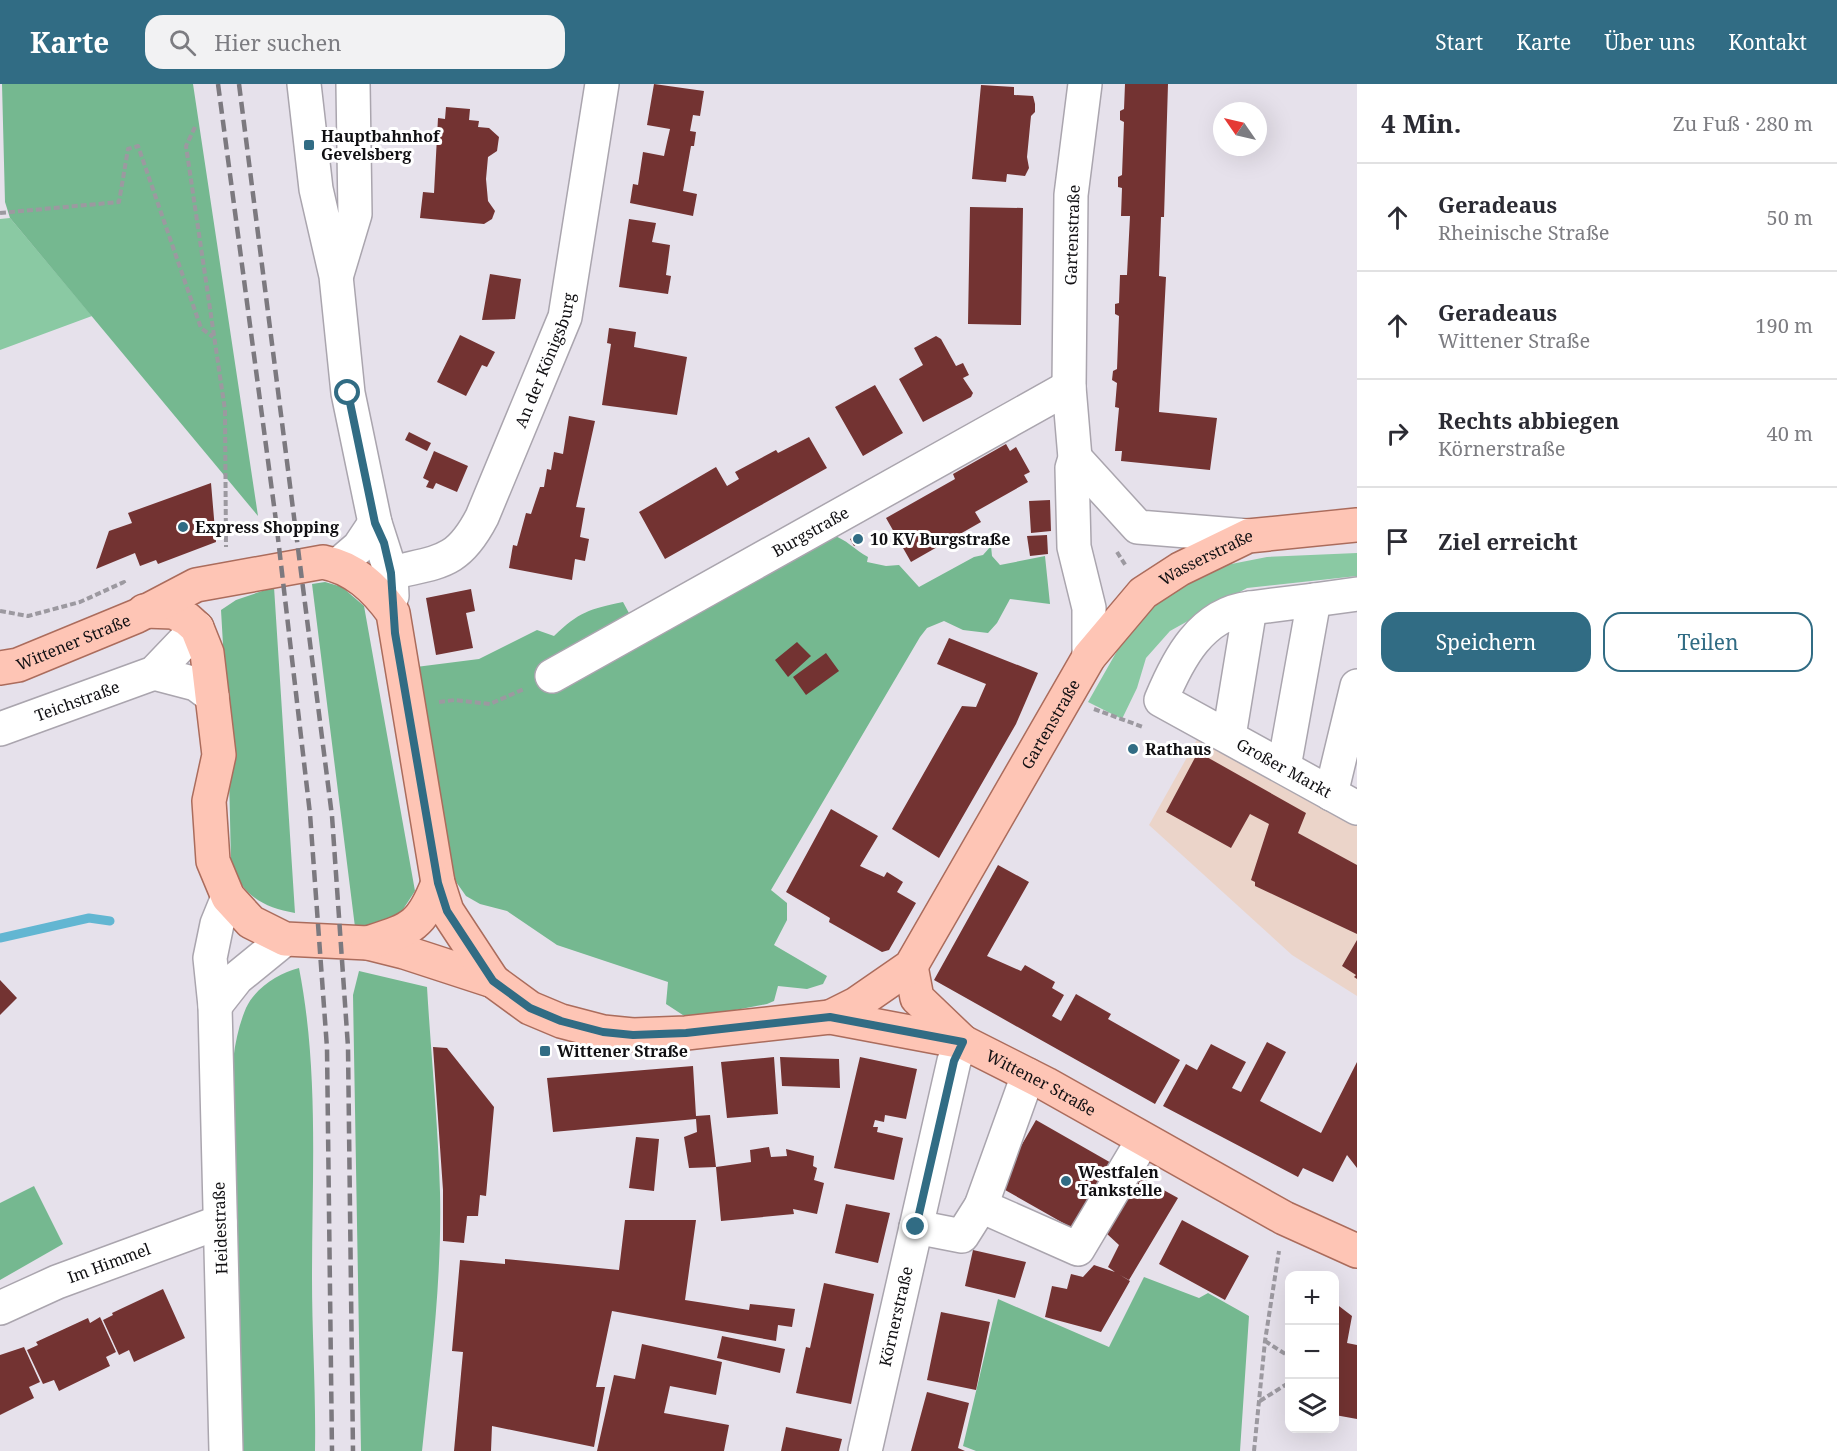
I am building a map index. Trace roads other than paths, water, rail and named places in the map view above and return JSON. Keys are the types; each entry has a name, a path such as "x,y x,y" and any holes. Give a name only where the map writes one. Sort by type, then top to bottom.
{"main road":[{"name":"Wasserstraße","path":"1089,657 1143,593 1180,569 1248,536 1357,525"},
{"name":"Wittener Straße","path":"0,668 18,665 140,614 196,585 323,562 338,565 367,582 393,613 434,848 438,883 447,911 493,981"},
{"name":"Wittener Straße","path":"197,628 213,599 256,574"},
{"name":"Wittener Straße","path":"140,614 173,612 197,628 207,653 219,755 209,801 213,861 228,897 251,922 285,939 368,943 404,952 493,981 530,1008 561,1021 603,1032 633,1035 686,1033 830,1017 963,1042 1028,1075 1284,1218 1357,1251"},
{"name":"Gartenstraße","path":"830,1017 856,1004 911,966 1089,657"},
{"name":"Wittener Straße","path":"368,943 414,927 429,905 438,883"},
{"path":"911,966 917,998 963,1042"}],"street":[{"path":"304,84 316,189 336,276 348,393 375,523 384,543 391,573 393,613"},
{"path":"336,276 355,214 353,84"},
{"name":"An der Königsburg","path":"391,573 444,560 459,552 470,540 482,517 565,317 602,84"},
{"name":"Gartenstraße","path":"1085,84 1071,195 1069,387 1075,458 1072,468 1074,547 1089,608 1089,657"},
{"name":"Burgstraße","path":"552,676 1069,387"},
{"path":"1075,458 1138,527 1248,536"},
{"path":"338,565 359,547 375,523"},
{"path":"1229,736 1250,609 1357,594"},
{"path":"1284,767 1314,600"},
{"name":"Großer Markt","path":"1250,609 1232,610 1188,646 1161,700 1344,801"},
{"name":"Teichstraße","path":"0,729 154,673 197,628"},
{"path":"154,673 196,684 212,696"},
{"path":"1344,801 1357,686"},
{"name":"Heidestraße","path":"225,1451 215,1006 210,958 217,924 228,897"},
{"path":"215,1006 237,978 285,939"},
{"name":"Körnerstraße","path":"865,1451 954,1061 963,1042"},
{"path":"916,1227 962,1236 981,1206 1028,1075"},
{"path":"981,1206 1078,1249 1143,1140"},
{"name":"Im Himmel","path":"0,1308 57,1282 220,1222"}],"waterway":[{"path":"0,938 89,918 110,921"}],"railway":[{"path":"218,84 276,521 310,814 327,1048 332,1451"},
{"path":"239,84 332,816 348,1047 353,1451"}],"place":[{"name":"Hauptbahnhof Gevelsberg","path":"309,145"},
{"name":"Express Shopping","path":"183,527"},
{"name":"10 KV Burgstraße","path":"858,539"},
{"name":"Rathaus","path":"1133,749"},
{"name":"Wittener Straße","path":"545,1051"},
{"name":"Westfalen Tankstelle","path":"1066,1181"}]}
